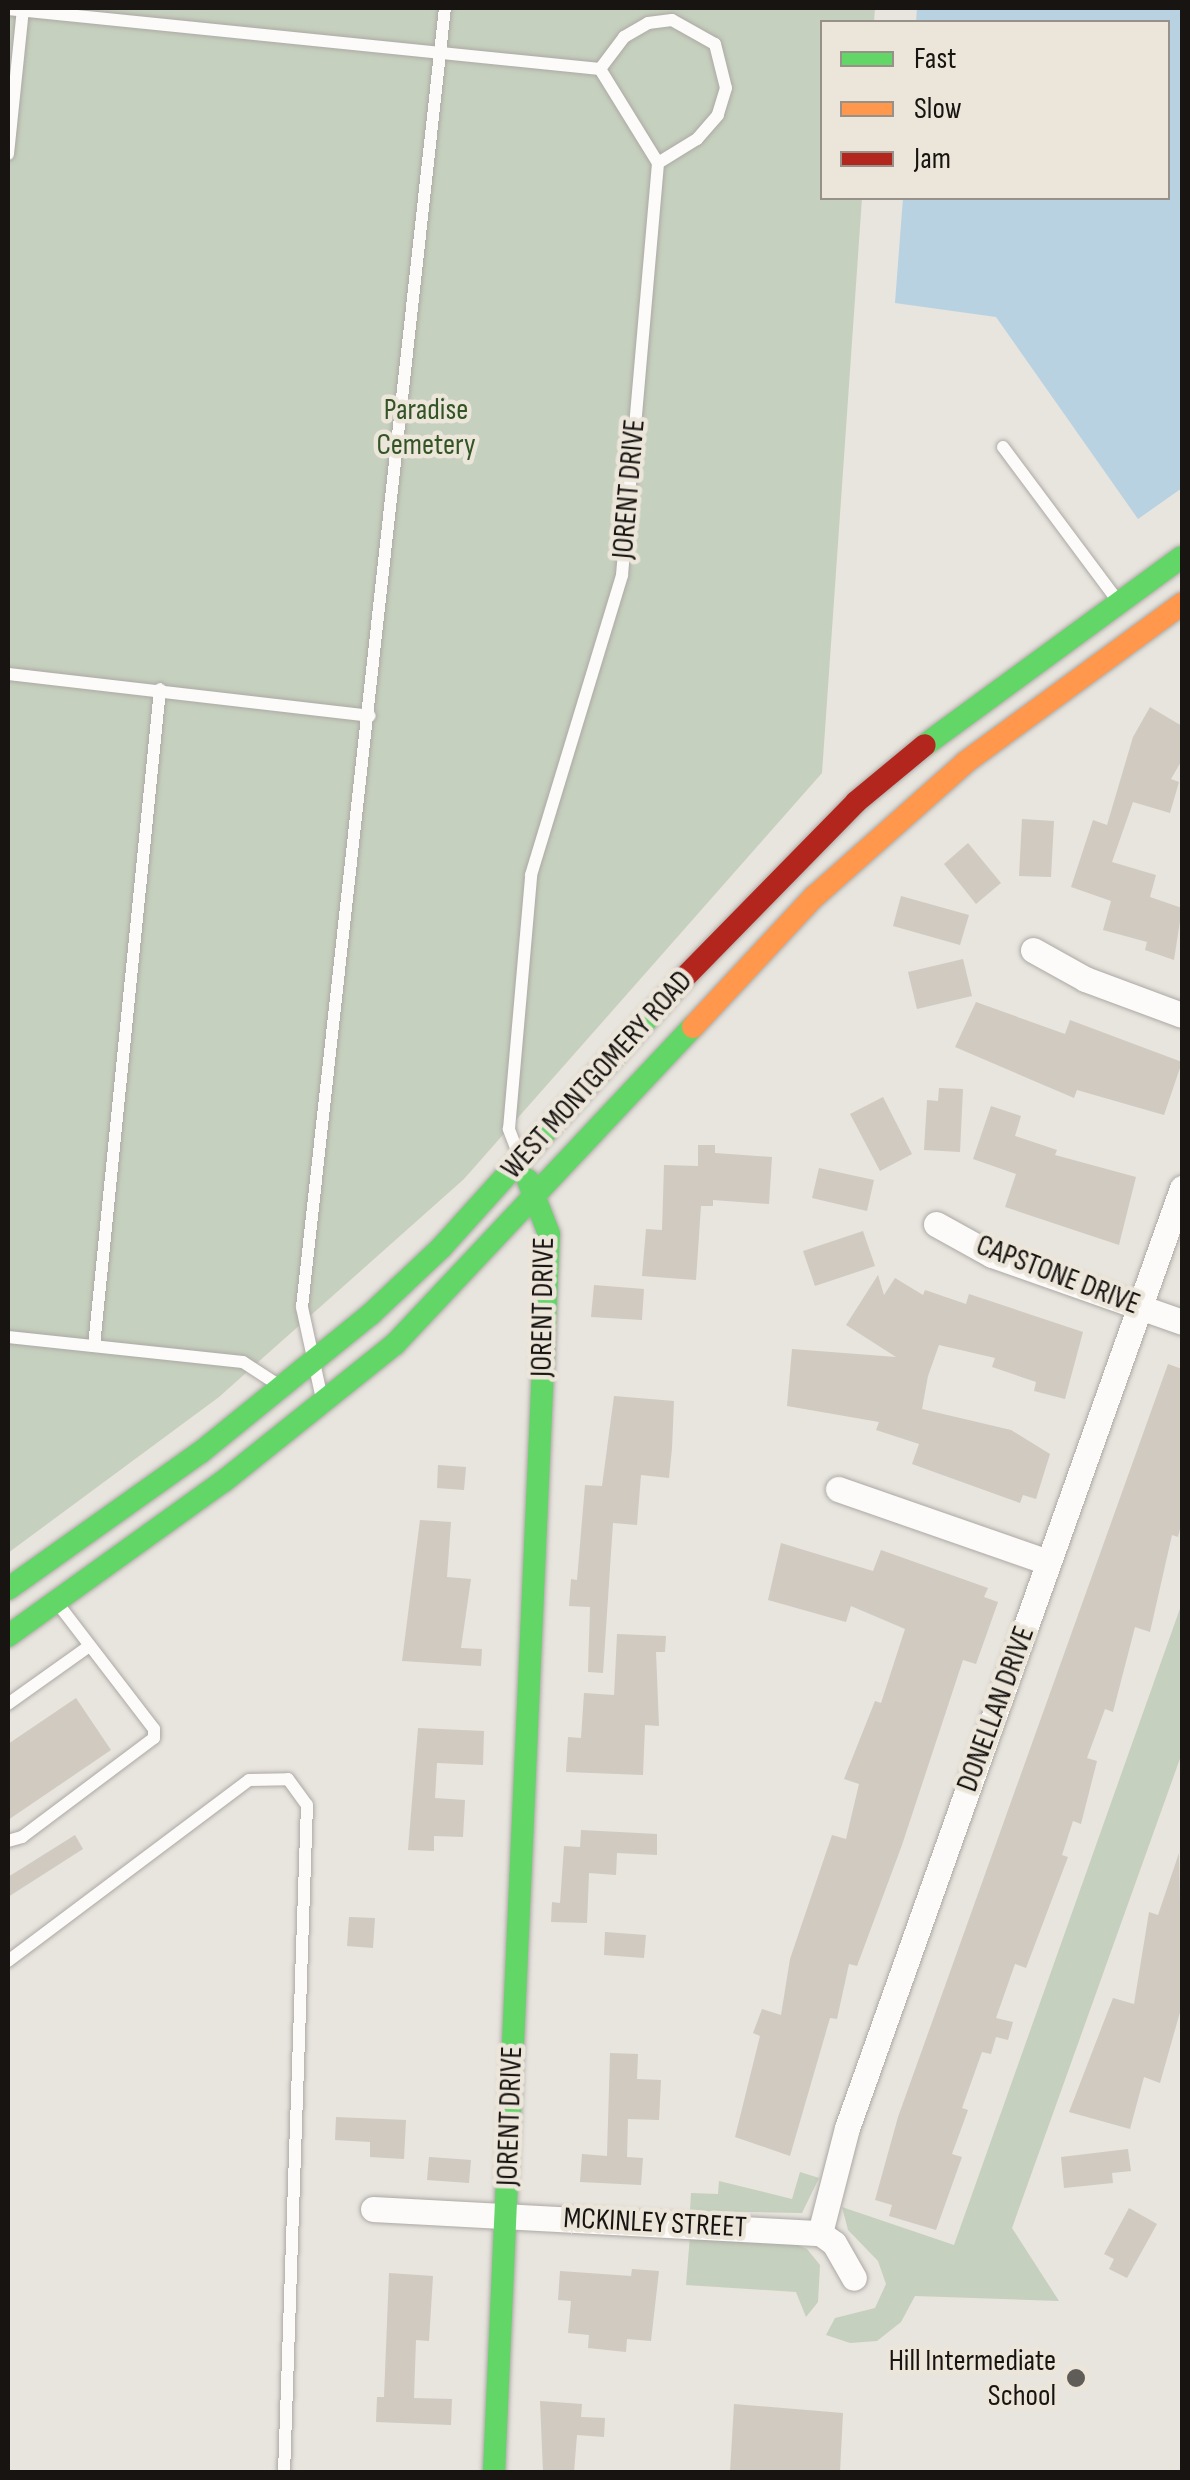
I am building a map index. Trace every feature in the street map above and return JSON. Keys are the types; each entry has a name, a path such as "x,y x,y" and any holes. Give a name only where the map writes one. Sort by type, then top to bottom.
{"main road":[{"name":"WEST MONTGOMERY ROAD","path":"8,1589 282,1388 441,1248 654,1010 856,802 940,732 1182,557"},
{"name":"WEST MONTGOMERY ROAD","path":"8,1636 324,1404 395,1344 535,1200 683,1032 880,835 966,762 1182,604"},
{"name":"JORENT DRIVE","path":"494,2472 549,1234 520,1161"}],"street":[{"path":"1034,950 1085,980 1182,1015"},
{"name":"DONELLAN DRIVE","path":"820,2233 847,2128 1182,1188"},
{"name":"CAPSTONE DRIVE","path":"936,1224 992,1255 1182,1322"},
{"path":"838,1489 1048,1562"},
{"name":"MCKINLEY STREET","path":"373,2208 820,2233"},
{"path":"820,2233 834,2243 854,2278"}],"lane":[{"path":"324,1404 310,1365 302,1307 445,8"},
{"path":"8,9 440,56 600,68"},
{"path":"8,154 23,9"},
{"path":"672,20 715,44 726,88 718,115 696,139 658,164 600,68 624,37 648,23 672,20"},
{"name":"JORENT DRIVE","path":"520,1161 508,1129 531,876 622,575 658,164"},
{"path":"1003,446 1118,602"},
{"path":"8,674 370,716"},
{"path":"94,1346 160,689"},
{"path":"8,1336 243,1362 282,1388"},
{"path":"8,1841 22,1837 154,1738 154,1729 56,1601"},
{"path":"8,1704 88,1647"},
{"path":"8,1961 249,1780 288,1780 307,1806 284,2472"}],"green space":[{"name":"Paradise Cemetery","path":"8,8 875,8 874,20 820,20 820,200 862,200 822,773 464,1179 219,1397 8,1553"},
{"path":"1182,1603 1182,1753 1012,2228 1059,2301 915,2296 901,2322 877,2341 850,2343 826,2335 835,2318 875,2308 886,2284 878,2261 848,2230 842,2207 954,2245"},
{"path":"800,2172 819,2178 802,2213 690,2211 691,2193 718,2194 719,2181 792,2199"},
{"path":"690,2236 789,2241 807,2249 820,2265 818,2302 806,2317 796,2292 686,2285"}],"water":[{"path":"917,8 1182,8 1182,488 1138,519 996,317 895,303 903,200 1170,200 1170,20 916,20"}],"building":[{"path":"1150,707 1182,726 1182,760 1171,779 1179,782 1170,813 1133,802 1112,862 1156,875 1150,897 1182,908 1174,960 1145,950 1147,942 1103,930 1111,901 1071,887 1093,820 1107,825 1133,737"},
{"path":"1022,819 1054,821 1051,877 1019,876"},
{"path":"968,843 1001,883 976,904 944,864"},
{"path":"901,896 969,915 960,945 893,926"},
{"path":"963,959 972,996 917,1009 908,972"},
{"path":"976,1002 1065,1034 1070,1020 1182,1062 1164,1115 1077,1090 1074,1098 955,1047"},
{"path":"939,1088 963,1089 960,1152 924,1150 927,1100 938,1101"},
{"path":"883,1097 912,1154 880,1171 850,1114"},
{"path":"991,1106 1021,1116 1015,1136 1057,1150 1055,1155 1136,1177 1119,1245 1005,1207 1016,1174 973,1159"},
{"path":"698,1145 715,1145 715,1153 772,1157 769,1204 713,1200 713,1206 701,1206 696,1280 642,1276 646,1229 662,1230 664,1165 698,1166"},
{"path":"819,1168 874,1180 867,1211 812,1198"},
{"path":"863,1231 875,1266 815,1286 803,1251"},
{"path":"878,1275 884,1295 895,1278 923,1295 925,1290 966,1304 969,1294 1083,1332 1065,1399 1034,1391 1036,1382 992,1367 995,1358 939,1345 928,1376 922,1409 1011,1430 1050,1454 1036,1499 1023,1495 1020,1503 912,1464 919,1444 876,1430 879,1422 787,1406 792,1349 896,1357 846,1325"},
{"path":"594,1285 644,1289 642,1320 591,1317"},
{"path":"1168,1364 1182,1369 1182,1520 1178,1537 1172,1535 1150,1632 1135,1627 1113,1712 1105,1709 1087,1758 1097,1761 1081,1824 1073,1821 1062,1855 1068,1857 1026,1968 1015,1964 996,2018 1013,2022 1008,2040 996,2037 991,2054 982,2052 962,2108 968,2110 952,2154 962,2157 936,2230 889,2216 892,2205 875,2200 898,2117"},
{"path":"614,1396 674,1401 672,1448 669,1478 641,1475 637,1525 613,1523 603,1673 588,1672 590,1607 569,1606 571,1579 577,1580 585,1485 602,1486"},
{"path":"438,1465 466,1467 464,1490 437,1488"},
{"path":"420,1520 451,1522 447,1577 471,1579 461,1648 482,1649 481,1666 402,1661"},
{"path":"781,1543 873,1571 881,1550 988,1588 984,1597 998,1602 976,1664 963,1660 902,1845 857,1966 849,1964 837,2019 830,2018 790,2156 735,2137 760,2036 753,2033 762,2009 781,2015 790,1959 832,1835 846,1839 859,1784 844,1779 875,1701 881,1703 905,1629 851,1606 846,1622 768,1600"},
{"path":"617,1634 666,1636 665,1652 656,1652 659,1726 645,1725 643,1775 566,1772 568,1737 581,1738 584,1693 614,1695"},
{"path":"76,1698 111,1750 8,1820 8,1744"},
{"path":"418,1728 484,1731 483,1765 437,1763 435,1798 465,1800 463,1837 434,1836 434,1851 408,1850"},
{"path":"581,1830 657,1834 657,1855 617,1853 616,1875 589,1873 587,1923 551,1922 552,1902 560,1903 564,1846 580,1847"},
{"path":"75,1835 83,1849 8,1897 8,1877"},
{"path":"1179,1853 1182,2005 1160,2083 1144,2077 1130,2129 1069,2112 1113,1998 1134,2004 1149,1912 1158,1915"},
{"path":"349,1917 375,1918 373,1948 347,1946"},
{"path":"605,1932 646,1935 644,1958 604,1955"},
{"path":"610,2053 638,2054 637,2079 661,2080 659,2120 628,2119 627,2157 643,2158 641,2185 580,2182 582,2154 607,2156"},
{"path":"336,2117 406,2120 404,2159 370,2157 370,2142 335,2140"},
{"path":"1128,2149 1131,2171 1112,2173 1113,2183 1064,2188 1061,2157"},
{"path":"429,2157 471,2160 469,2183 427,2180"},
{"path":"1129,2208 1157,2224 1127,2278 1109,2269 1114,2259 1104,2254"},
{"path":"632,2269 659,2271 651,2341 627,2339 626,2352 588,2348 589,2335 568,2333 571,2301 558,2300 560,2271 631,2276"},
{"path":"389,2273 433,2276 429,2341 416,2340 414,2398 452,2399 451,2425 376,2422 377,2397 384,2397"},
{"path":"540,2401 582,2404 581,2417 605,2418 604,2437 577,2435 574,2472 543,2472"},
{"path":"734,2404 843,2413 840,2472 730,2472"}],"traffic: fast":[{"path":"925,745 1182,557"},
{"path":"8,1589 201,1452 371,1314 441,1248 681,981"},
{"path":"8,1636 224,1481 395,1344 693,1027"},
{"path":"494,2472 549,1234 528,1180"}],"traffic: slow":[{"path":"693,1027 814,897 966,762 1182,604"}],"traffic: jam":[{"path":"681,981 856,802 925,745"}],"place":[{"name":"Hill Intermediate School","path":"1076,2378"}]}
